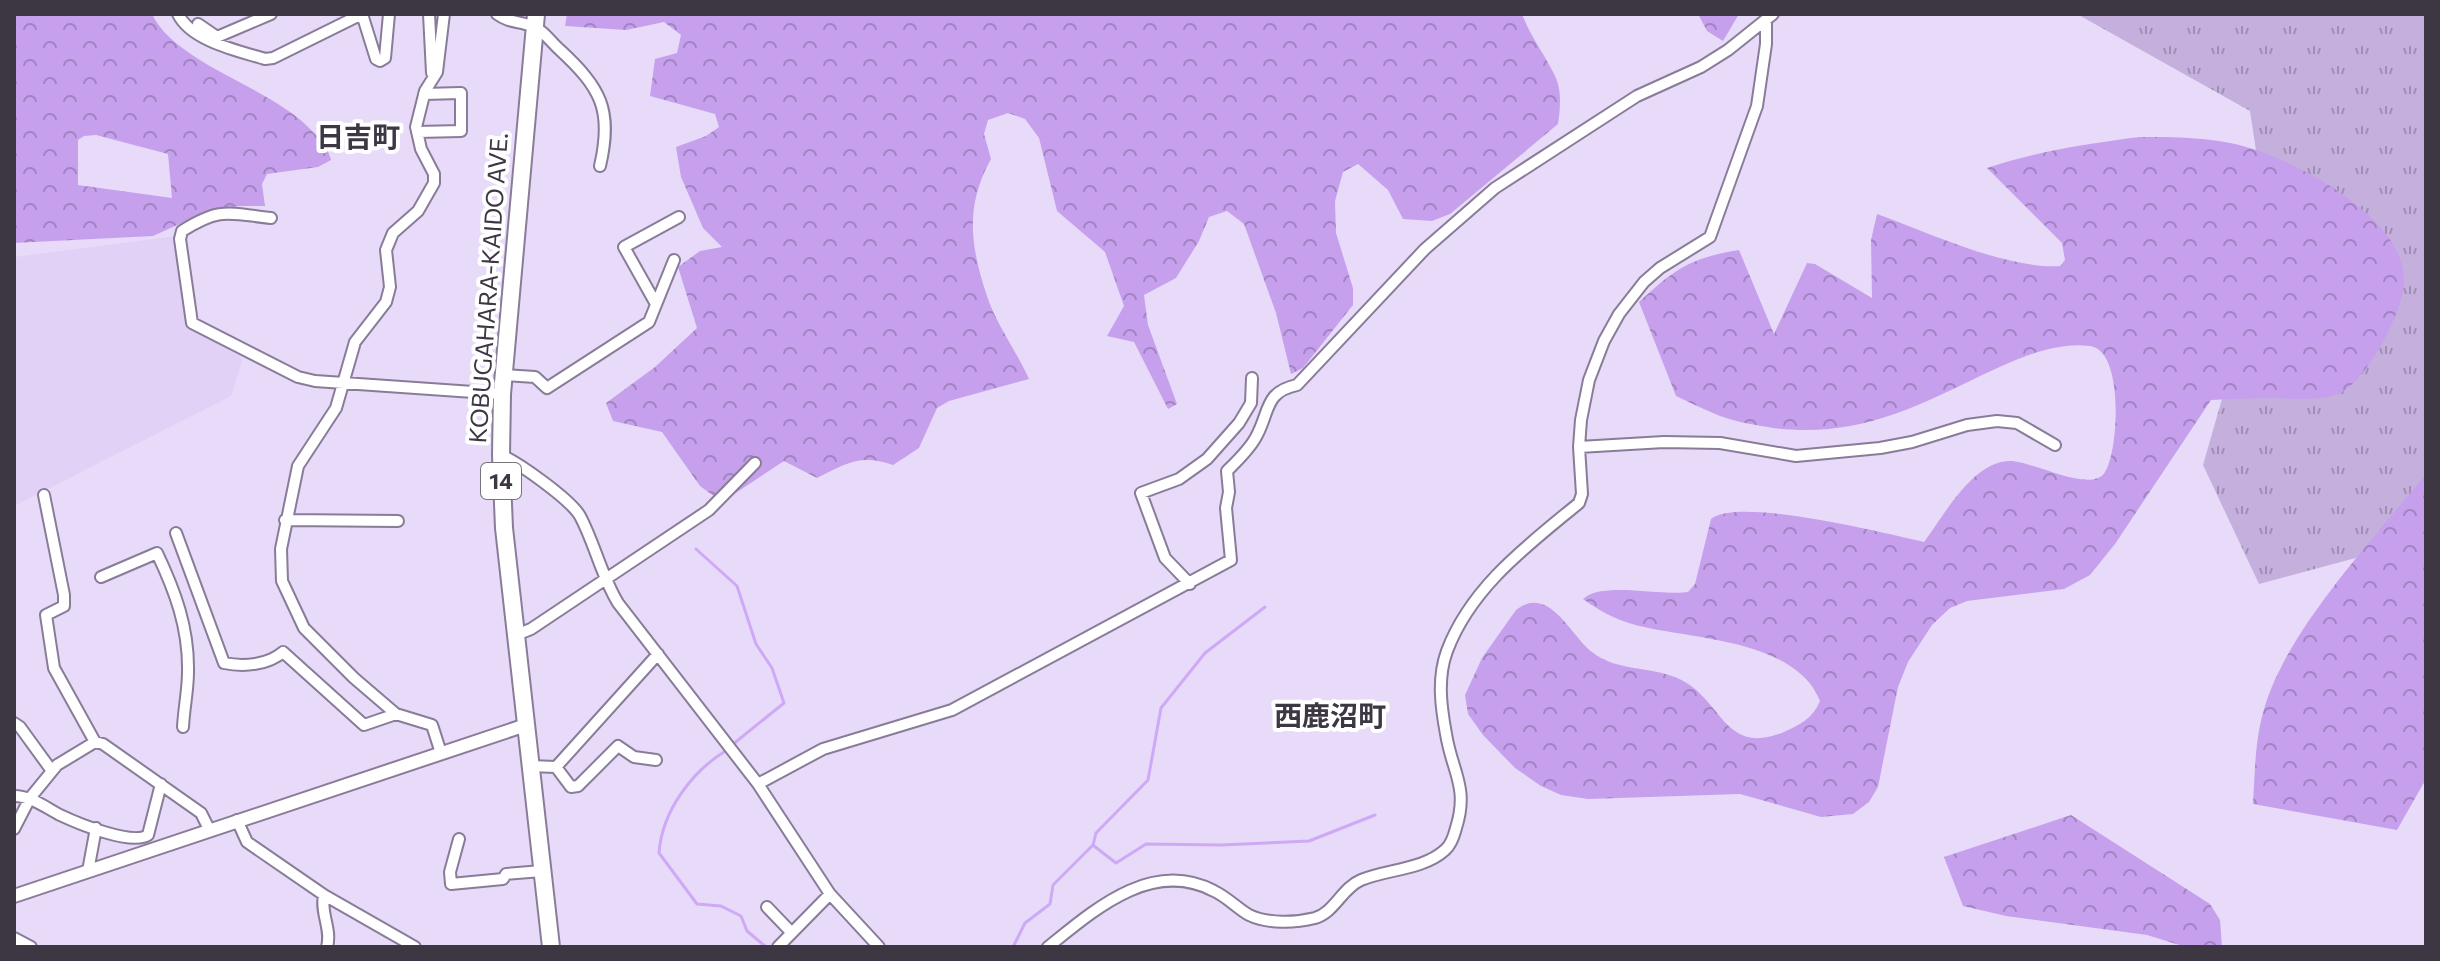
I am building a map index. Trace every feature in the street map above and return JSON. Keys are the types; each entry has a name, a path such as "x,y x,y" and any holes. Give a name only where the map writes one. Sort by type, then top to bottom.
{"main road":[{"name":"KOBUGAHARA-KAIDO AVE.","path":"535,20 502,394 501,455 504,528 551,947"}],"street":[{"path":"180,14 217,37 271,14"},
{"path":"180,14 182,22 214,43 265,59 273,58 362,14 371,48 380,61 385,58 389,14"},
{"path":"429,14 433,79"},
{"path":"441,753 432,725 396,714 362,686 304,628 282,581 281,549 298,466 336,408 355,342 386,302 390,287 386,250 393,233 418,211 434,183 434,174 421,149 417,132 424,94 437,72 444,14"},
{"path":"497,14 512,23 535,20 600,96 605,142 600,166"},
{"path":"1048,947 1100,907 1141,885 1177,880 1196,883 1216,891 1249,915 1289,922 1327,913 1356,882 1433,858 1450,845 1462,795 1446,739 1441,704 1440,682 1447,652 1465,614 1500,571 1579,503 1582,494 1581,420 1589,380 1604,341 1619,314 1644,282 1660,268 1710,237 1757,106 1770,18"},
{"path":"758,784 823,749 952,710 1231,560 1226,508 1229,492 1227,471 1255,441 1271,400 1281,389 1297,385 1425,249 1495,188 1637,96 1701,67 1770,18"},
{"path":"417,132 461,131 461,93 424,94"},
{"path":"271,218 212,214 182,231 180,239 192,323 298,377 345,385 502,394"},
{"path":"656,304 624,247 679,217"},
{"path":"504,375 535,377 547,388 649,322 674,260"},
{"path":"1190,584 1165,558 1141,493 1179,479 1207,459 1239,423 1251,403 1252,378"},
{"path":"1579,447 1664,442 1720,443 1796,456 1880,448 1967,425 1997,421 2017,423 2055,445"},
{"path":"501,455 516,462 578,513 604,579 618,603 758,784 830,894 879,947"},
{"path":"516,635 531,629 709,510 755,463"},
{"path":"44,495 64,595 64,606 46,615 54,668 95,742"},
{"path":"285,520 398,521"},
{"path":"176,533 224,663 235,666 273,660 283,652 364,725 396,714"},
{"path":"101,577 157,553 176,591 186,636 188,674 183,727"},
{"path":"556,767 658,654"},
{"path":"14,723 52,771"},
{"path":"14,896 526,725"},
{"path":"14,829 30,798 57,765 95,742 103,744 201,813 209,829"},
{"path":"556,767 571,787 578,786 618,746 634,757 656,760"},
{"path":"530,766 556,767"},
{"path":"14,796 30,798 62,816 96,828 130,839 143,839 148,835 161,784"},
{"path":"237,820 247,842 324,895 415,947"},
{"path":"88,871 96,828"},
{"path":"459,839 450,872 451,884 503,879 506,874 542,871"},
{"path":"778,947 830,894"},
{"path":"324,895 322,903 329,940 327,947"},
{"path":"767,907 791,932"},
{"path":"14,938 31,947"}],"shaded area":[{"path":"176,236 188,329 240,356 242,361 231,396 14,506 14,257"}],"green space":[{"path":"14,14 152,14 164,32 182,48 297,117 320,140 331,160 318,167 267,174 262,184 265,206 208,211 153,236 14,243","holes":["96,135 168,154 172,198 78,185 78,140 84,136"]},
{"path":"567,14 1522,14 1558,83 1558,124 1450,214 1432,221 1403,219 1388,190 1358,164 1343,172 1335,201 1336,233 1353,288 1353,305 1303,368 1291,374 1276,313 1244,224 1227,211 1209,217 1199,241 1176,278 1144,295 1148,325 1177,404 1168,409 1134,342 1107,336 1124,306 1105,252 1057,211 1039,138 1025,119 1008,113 988,120 984,134 991,159 977,193 974,243 991,306 1029,379 949,401 937,408 919,448 893,465 863,460 817,478 784,461 722,502 700,486 662,432 613,421 606,403 655,367 697,328 678,267 700,251 722,247 703,228 681,177 676,147 706,136 719,127 715,114 650,96 655,59 677,53 681,35 664,22 626,30 565,26"},
{"path":"1698,14 1739,14 1723,41 1707,31"},
{"path":"2077,14 2426,14 2426,539 2259,584 2203,465 2269,236 2250,111"},
{"path":"2139,137 2207,140 2253,149 2306,172 2333,188 2380,227 2395,248 2403,270 2403,292 2381,345 2353,383 2338,394 2322,398 2211,400 2115,544 2090,575 2064,589 1967,601 1950,608 1932,625 1908,662 1898,687 1878,787 1869,802 1853,814 1821,817 1740,794 1588,799 1561,795 1515,768 1483,735 1468,714 1465,695 1482,658 1516,610 1539,603 1558,615 1602,659 1662,673 1685,682 1698,691 1737,733 1765,738 1784,732 1805,720 1820,701 1808,681 1790,666 1768,654 1743,646 1627,622 1583,599 1603,591 1617,590 1688,592 1695,584 1711,519 1726,513 1780,514 1924,542 1971,480 1996,464 2019,462 2087,480 2098,478 2105,472 2113,444 2116,402 2109,364 2101,352 2090,346 2047,349 2005,364 1905,410 1855,425 1802,430 1773,428 1726,418 1676,396 1639,302 1663,281 1695,261 1739,250 1774,334 1807,263 1815,264 1872,298 1871,240 1877,214 1992,256 2016,262 2060,266 2065,260 2062,243 1987,168 2081,145"},
{"path":"2426,474 2426,779 2397,830 2253,804 2259,730 2276,677 2293,646 2335,585"},
{"path":"2071,815 2210,904 2220,920 2222,947 2186,947 2147,935 2006,916 1963,906 1944,857"}],"waterway":[{"path":"696,549 737,586 756,644 772,668 784,703 732,745"},
{"path":"1013,947 1025,923 1050,904 1053,885 1093,845 1096,833 1148,780 1161,708 1205,653 1265,607"},
{"path":"727,750 702,769 681,794 666,822 659,853 697,904 721,906 741,916 747,931 766,947"},
{"path":"1094,846 1116,863 1146,844 1309,841 1375,815"}],"district":[{"name":"日吉町","path":"358,137"},
{"name":"西鹿沼町","path":"1330,716"}]}
